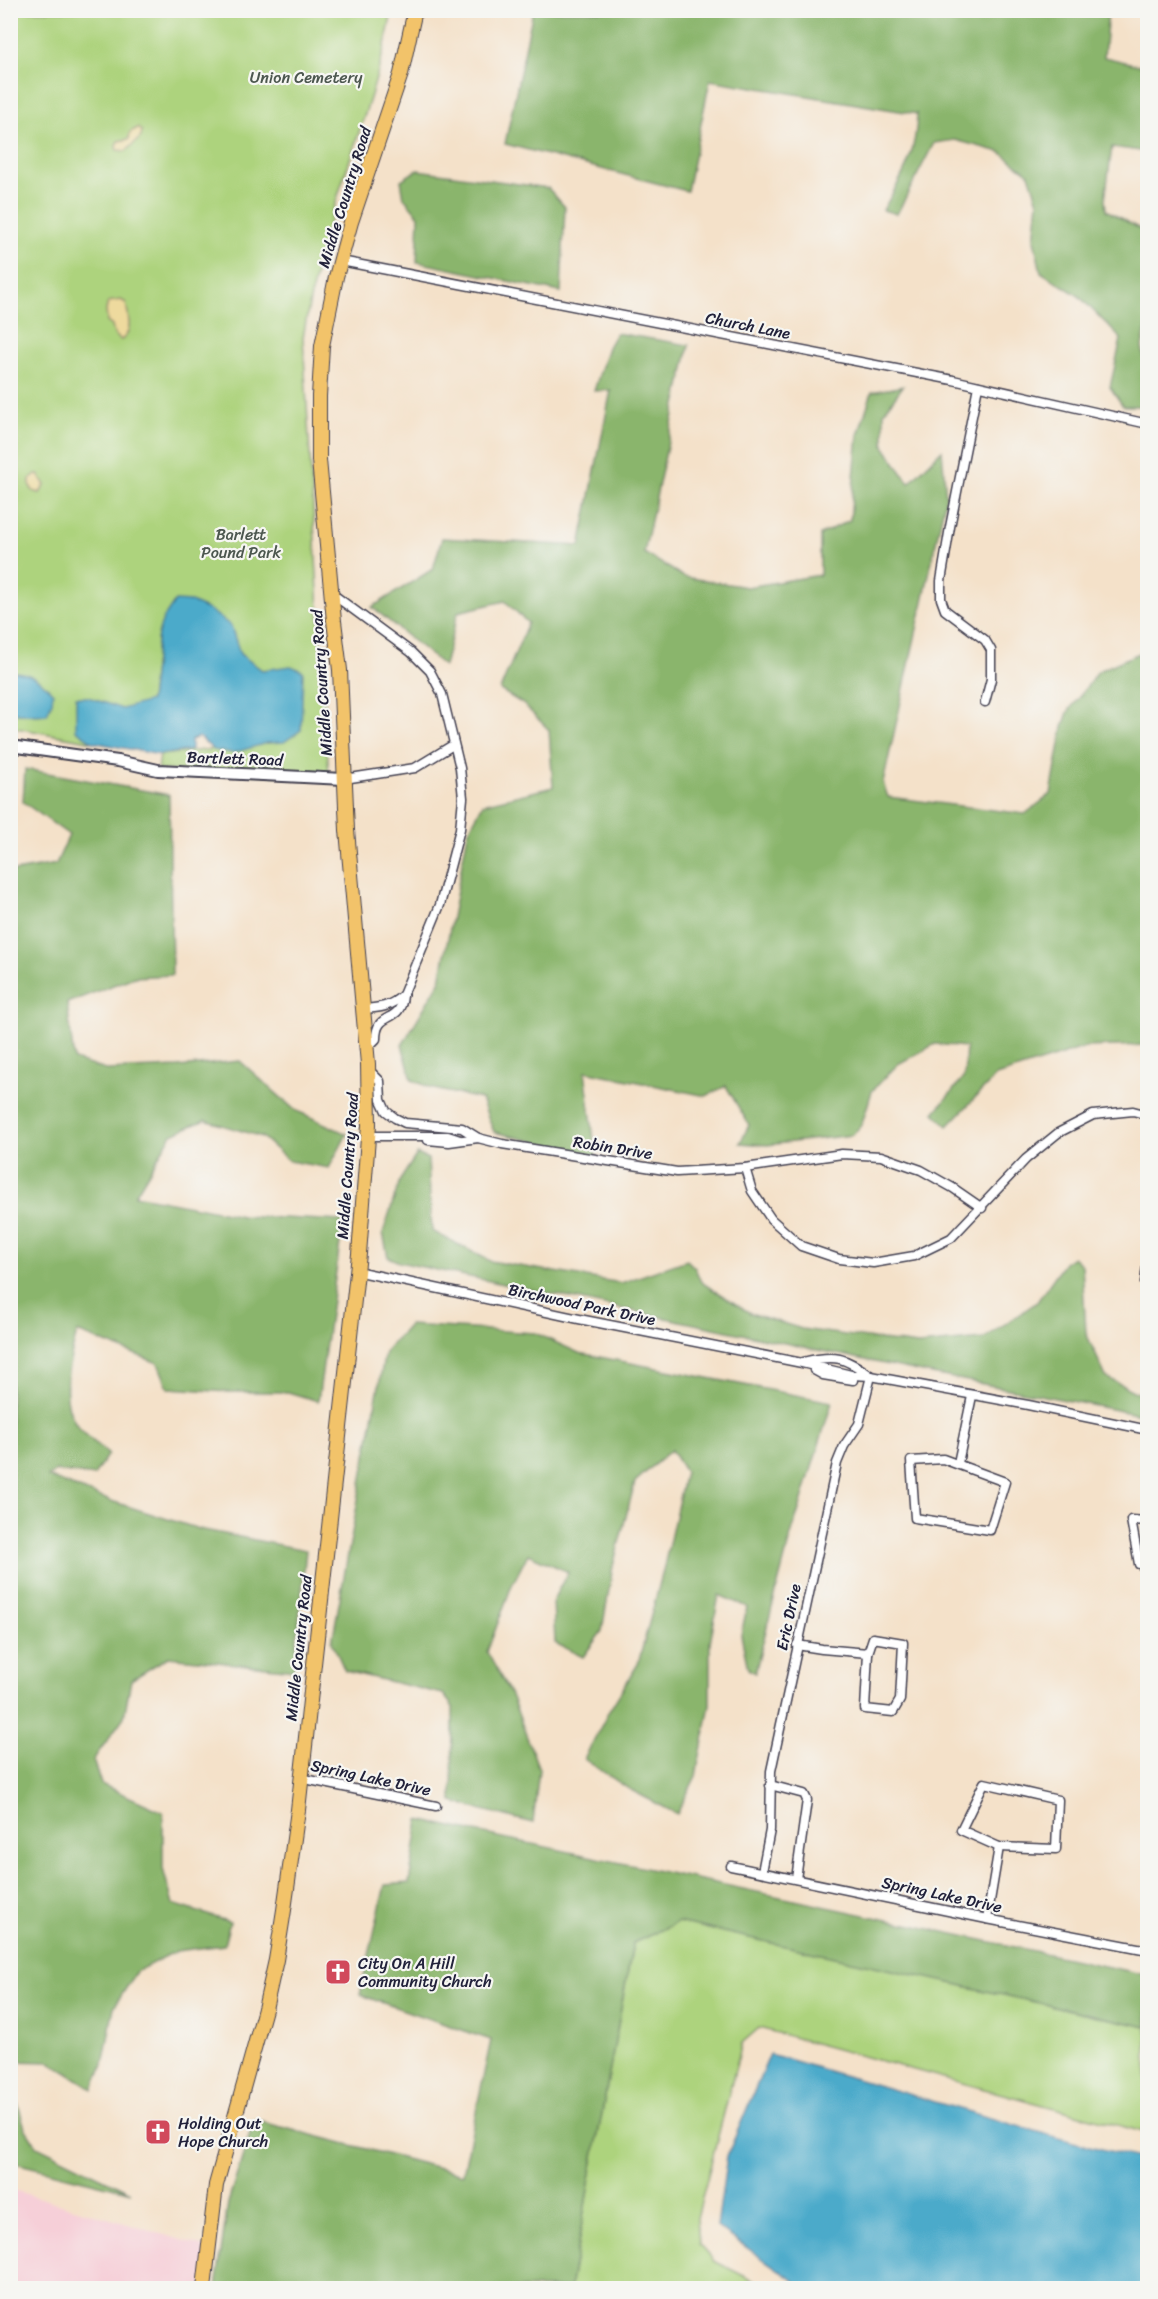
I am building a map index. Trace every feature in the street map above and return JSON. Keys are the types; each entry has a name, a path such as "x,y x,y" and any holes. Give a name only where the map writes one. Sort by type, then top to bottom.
{"main road":[{"name":"Middle Country Road","path":"204,2289 216,2185 253,2056 276,1960 297,1818 364,1202 370,1102 344,779 341,687 319,460 322,346 341,261 364,180 401,74 415,10"}],"street":[{"name":"Church Lane","path":"341,261 978,386 1148,424"},
{"path":"978,386 950,526 941,581 941,599 945,610 985,640 991,650 991,679 985,702"},
{"path":"332,593 411,652 430,671 442,694 460,768 464,798 460,828 440,904 403,994 400,1009 395,1015 380,1021 376,1028 376,1039 366,1049"},
{"name":"Bartlett Road","path":"10,746 82,758 118,761 159,770 344,779 415,768 453,745"},
{"path":"363,1009 382,1008 394,1003 403,994"},
{"name":"Robin Drive","path":"368,1069 380,1081 381,1100 386,1111 395,1118 405,1123 462,1128 478,1138"},
{"path":"745,1167 752,1191 771,1218 801,1246 838,1259 873,1263 914,1256 951,1238 1026,1159 1058,1133 1093,1115 1133,1111 1148,1115"},
{"name":"Robin Drive","path":"368,1136 417,1137 449,1142 478,1138 678,1172 745,1167 842,1154 881,1156 921,1170 953,1188 981,1208"},
{"path":"1148,1255 1145,1283 1148,1291"},
{"name":"Birchwood Park Drive","path":"356,1271 579,1319 802,1363 823,1375 852,1380 871,1376 1148,1430"},
{"name":"Birchwood Park Drive","path":"802,1363 826,1356 850,1361 871,1376"},
{"name":"Eric Drive","path":"762,1872 770,1830 771,1771 797,1645 840,1454 859,1424 871,1376"},
{"path":"958,1464 972,1396"},
{"path":"943,1459 958,1464 1005,1482 990,1530 915,1518 910,1461 943,1459"},
{"path":"1148,1521 1131,1520 1139,1563 1148,1564"},
{"path":"873,1638 903,1643 900,1700 893,1712 865,1709 868,1653 873,1638"},
{"path":"797,1645 822,1650 868,1653"},
{"name":"Spring Lake Drive","path":"300,1778 436,1806"},
{"path":"984,1784 1058,1800 1056,1849 999,1847 961,1830 984,1784"},
{"path":"770,1785 804,1794 807,1800 796,1879"},
{"path":"987,1919 999,1847"},
{"name":"Spring Lake Drive","path":"730,1866 1148,1950"}],"shaded area":[{"path":"10,2189 208,2248 205,2288 11,2288"}],"green space":[{"path":"11,11 392,11 371,95 322,247 303,338 329,778 158,770 160,755 267,743 301,730 302,671 262,670 240,654 231,626 158,634 150,701 150,752 11,727"},
{"path":"533,11 1108,11 1104,57 1147,67 1147,152 1112,147 1105,200 1106,210 1147,233 1148,321 1142,347 1147,371 1147,406 1123,406 1110,387 1121,339 1079,296 1041,272 1034,240 1038,202 1029,174 1000,152 955,140 934,143 897,214 883,210 911,154 917,114 710,80 687,191 505,144"},
{"path":"417,170 548,188 565,207 561,292 417,262 419,216 404,198 401,180"},
{"path":"616,333 689,345 644,553 684,577 747,587 820,575 820,535 850,520 858,435 872,392 903,386 884,412 884,446 909,483 942,450 946,497 883,783 888,797 1025,814 1051,794 1063,727 1068,712 1098,671 1144,651 1147,644 1147,1045 1086,1047 996,1076 948,1126 934,1113 964,1077 966,1047 935,1044 898,1064 872,1091 862,1124 853,1135 767,1145 740,1143 749,1125 726,1086 706,1096 585,1071 596,1156 494,1132 481,1099 434,1089 412,1080 402,1045 440,981 468,832 483,804 553,787 549,730 523,704 500,690 528,623 505,601 458,612 444,666 372,607 433,569 442,538 580,546 611,390 594,391 608,347"},
{"path":"25,769 169,795 172,975 134,977 67,1003 74,1060 106,1070 178,1067 240,1061 295,1110 347,1134 329,1168 289,1161 262,1137 205,1120 172,1134 135,1195 242,1216 343,1221 318,1401 288,1392 229,1392 168,1388 158,1363 77,1332 67,1379 68,1403 76,1424 108,1454 94,1476 56,1471 48,1477 108,1500 199,1529 306,1550 294,1670 168,1657 131,1680 124,1717 93,1760 101,1784 163,1812 163,1869 173,1904 230,1922 224,1945 176,1951 137,1971 114,2007 103,2065 93,2089 50,2062 11,2061 10,872 56,864 69,835 23,802"},
{"path":"417,1154 428,1159 432,1231 490,1261 621,1283 687,1260 695,1268 701,1282 750,1313 802,1329 918,1345 983,1339 1037,1302 1064,1263 1073,1257 1082,1265 1086,1333 1106,1377 1147,1398 1147,1416 932,1374 399,1262 388,1257 383,1233 400,1180"},
{"path":"409,1325 535,1333 579,1353 832,1402 789,1542 755,1673 748,1669 741,1635 747,1607 719,1595 710,1643 710,1705 696,1776 677,1814 629,1789 584,1759 609,1711 638,1664 663,1571 685,1472 671,1450 635,1482 613,1566 602,1631 583,1657 555,1643 553,1600 568,1572 528,1554 512,1585 487,1652 511,1695 539,1769 533,1823 452,1802 453,1707 443,1694 345,1671 332,1642 385,1352"},
{"path":"419,1820 1147,1975 1147,2027 678,1922 633,1943 570,2288 216,2288 228,2203 254,2120 463,2174 491,2040 360,1995 385,1885 409,1883"},
{"path":"678,1922 1147,2027 1147,2133 759,2028 742,2043 697,2218 699,2244 714,2261 768,2288 570,2288 633,1943"},
{"path":"11,2081 25,2128 37,2146 131,2192 11,2162"}],"sand":[{"path":"138,128 142,131 141,137 126,151 117,150 118,141 129,139 130,132"},
{"path":"121,300 126,303 129,328 128,333 121,340 114,334 112,326 107,322 106,310 108,302"},
{"path":"36,474 45,485 40,493 33,491 30,486 30,479"}],"water":[{"path":"175,601 191,602 211,611 231,626 240,654 262,670 291,666 303,671 301,730 284,742 267,743 233,753 214,750 199,737 191,740 191,750 160,755 93,742 76,730 76,697 88,697 122,709 150,701 158,634 163,619"},
{"path":"11,672 34,677 53,693 47,714 11,712"},
{"path":"770,2054 1073,2142 1147,2160 1147,2288 805,2288 717,2227 727,2156"}],"place":[{"name":"City On A Hill Community Church","path":"338,1972"},
{"name":"Holding Out Hope Church","path":"158,2132"}],"park label":[{"name":"Union Cemetery","path":"306,77"},
{"name":"Barlett Pound Park","path":"241,543"}]}
